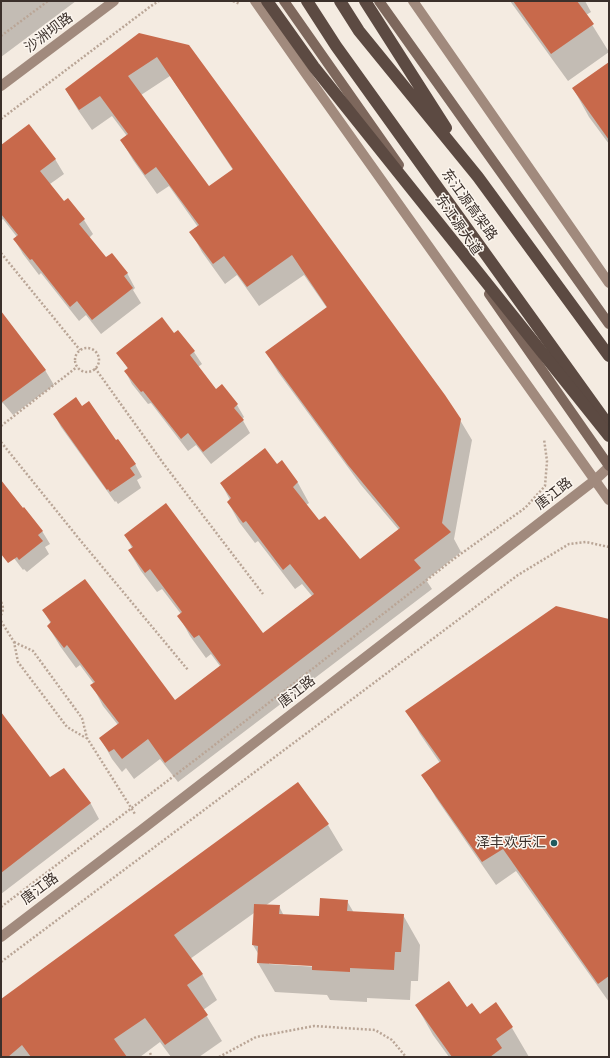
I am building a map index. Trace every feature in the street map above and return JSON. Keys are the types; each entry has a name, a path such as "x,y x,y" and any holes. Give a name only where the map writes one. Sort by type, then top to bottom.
{"highway":[{"path":"267,1 314,67 609,436"},
{"name":"东江源高架路","path":"307,1 341,53 609,426"},
{"name":"东江源高架路","path":"340,1 359,31 478,177 609,356"},
{"path":"365,1 478,177"}],"main road":[{"name":"东江源大道","path":"284,1 609,467"},
{"path":"379,1 609,324"}],"street":[{"name":"沙洲坝路","path":"1,86 114,1"},
{"path":"255,1 609,500"},
{"path":"412,1 609,283"},
{"name":"唐江路","path":"1,937 595,480 609,467"}],"path":[{"path":"1,36 48,1"},
{"path":"1,119 159,1"},
{"path":"233,1 242,5"},
{"path":"1,253 80,350"},
{"path":"87,348 92,349 96,353 98,364 95,368 89,371 82,371 77,367 75,361 76,354 80,350 87,348"},
{"path":"1,426 77,367"},
{"path":"95,368 163,463 263,594"},
{"path":"1,907 200,757 455,558 525,508 545,486 547,461 544,438"},
{"path":"1,442 188,670"},
{"path":"1,962 518,575 569,544 586,542 609,547"},
{"path":"1,602 3,605 3,612 1,615"},
{"path":"1,621 14,642 18,662 67,727 87,738"},
{"path":"14,642 32,651 82,718 87,738 144,828"},
{"path":"219,1057 256,1037 314,1026 375,1030 392,1040 406,1057"},
{"path":"150,1053 152,1057"}],"building":[{"path":"513,1 577,1 594,24 551,54"},
{"path":"139,33 189,45 461,419 442,523 451,532 414,560 421,568 165,763 148,739 122,759 114,749 109,752 99,738 119,723 90,685 95,682 67,645 64,648 47,626 51,622 42,610 85,579 175,700 221,665 199,635 194,638 177,616 182,612 150,569 145,573 128,550 133,547 124,535 166,503 263,633 314,594 290,564 283,570 246,521 243,523 227,502 231,498 220,483 265,448 277,464 282,460 298,482 293,487 319,520 325,516 360,559 400,528 348,465 265,352 327,307 292,255 247,287 224,256 213,264 189,232 199,225 156,167 145,175 120,140 128,134 100,96 79,110 65,89","holes":["157,57 233,169 209,186 128,76"]},
{"path":"609,62 609,140 572,88"},
{"path":"29,124 56,159 40,171 64,201 68,198 85,219 79,224 106,257 112,253 128,273 124,276 133,288 92,320 77,301 70,307 32,259 30,260 13,239 18,235 1,214 1,145"},
{"path":"1,311 46,370 1,403"},
{"path":"162,317 174,333 178,330 195,351 190,355 216,389 222,384 238,404 234,408 244,420 203,452 188,433 181,439 143,391 141,392 124,371 128,368 116,353"},
{"path":"76,397 82,406 89,401 116,440 118,439 136,464 130,468 135,475 110,492 108,489 107,490 53,414"},
{"path":"1,480 43,531 38,535 43,541 19,560 17,557 8,563 1,554"},
{"name":"泽丰欢乐汇","path":"556,606 609,619 609,976 598,984 503,849 482,862 421,775 441,761 405,711"},
{"path":"1,712 50,777 64,768 91,803 1,873"},
{"path":"298,782 329,824 174,935 203,974 187,985 208,1015 165,1045 145,1018 114,1039 127,1057 31,1057 22,1045 8,1057 1,1057 1,999"},
{"path":"320,898 348,900 347,911 404,914 401,952 395,952 394,970 350,968 350,972 312,970 312,966 257,963 258,946 252,945 254,904 280,905 279,914 319,916"},
{"path":"449,981 467,1007 472,1003 480,1014 496,1002 513,1027 496,1039 502,1048 490,1057 452,1057 415,1005"}],"place":[{"name":"泽丰欢乐汇","path":"554,843"}]}
